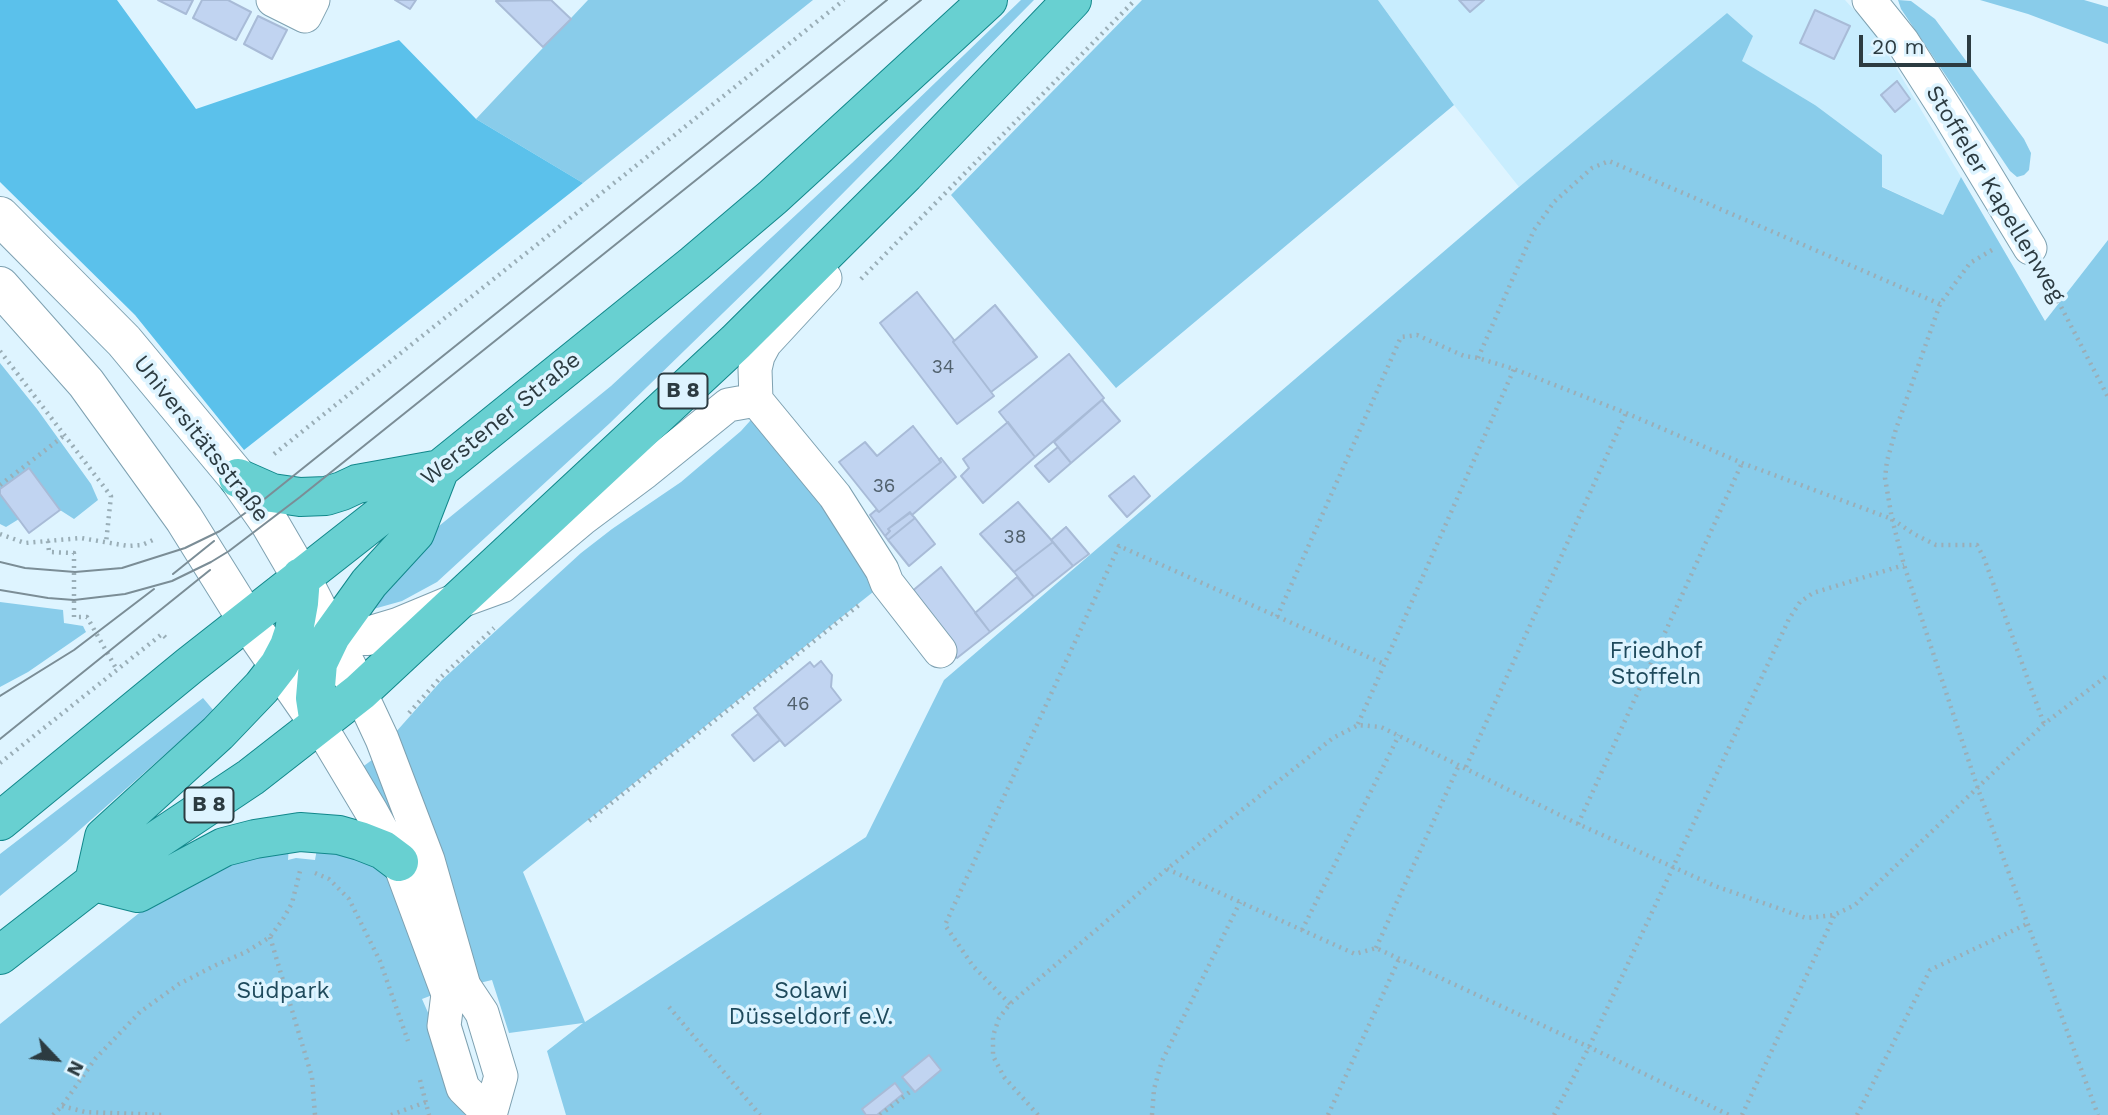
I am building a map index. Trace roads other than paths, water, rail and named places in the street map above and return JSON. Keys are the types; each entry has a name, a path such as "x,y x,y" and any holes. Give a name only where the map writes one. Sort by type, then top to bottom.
{"main road":[{"name":"Werstener Straße","path":"0,821 247,620 440,469 694,264 774,197 988,0"},
{"name":"B 8","path":"0,954 94,882 251,777 360,692 736,342 905,174 1072,0"},
{"path":"239,478 272,493 300,497 326,496 357,484 440,469"},
{"path":"319,724 314,698 318,663 331,636 369,583 415,533 440,469"},
{"path":"301,577 294,631 279,665 218,733 104,837 94,882 138,893 224,847 300,832 339,835 360,841 383,850 399,862"}],"street":[{"path":"273,0 305,16 313,0"},
{"name":"Stoffeler Kapellenweg","path":"1869,0 1902,41 2025,240"},
{"path":"905,174 835,268 765,343 755,369 756,400 835,496 873,554 887,583 940,651"},
{"name":"Universitätsstraße","path":"0,216 124,341 239,478 301,577 360,692"},
{"path":"0,286 86,383 184,519 247,620 319,724 399,862 456,990 482,1013 501,1076 490,1115"},
{"path":"247,620 331,636 368,636 385,632 502,586 582,519 728,405 756,400"},
{"path":"360,692 382,739 428,860 456,990"}],"tram line":[{"path":"0,562 25,568 75,572 122,568 185,548 220,531 262,501 887,0"},
{"path":"0,590 74,600 125,594 172,581 229,551 921,0"},
{"path":"173,574 214,541"},
{"path":"0,739 210,570"},
{"path":"0,696 74,650 154,589"}],"park label":[{"name":"Friedhof Stoffeln","path":"1656,664"},
{"name":"Südpark","path":"283,991"},
{"name":"Solawi Düsseldorf e.V.","path":"811,1004"}]}
